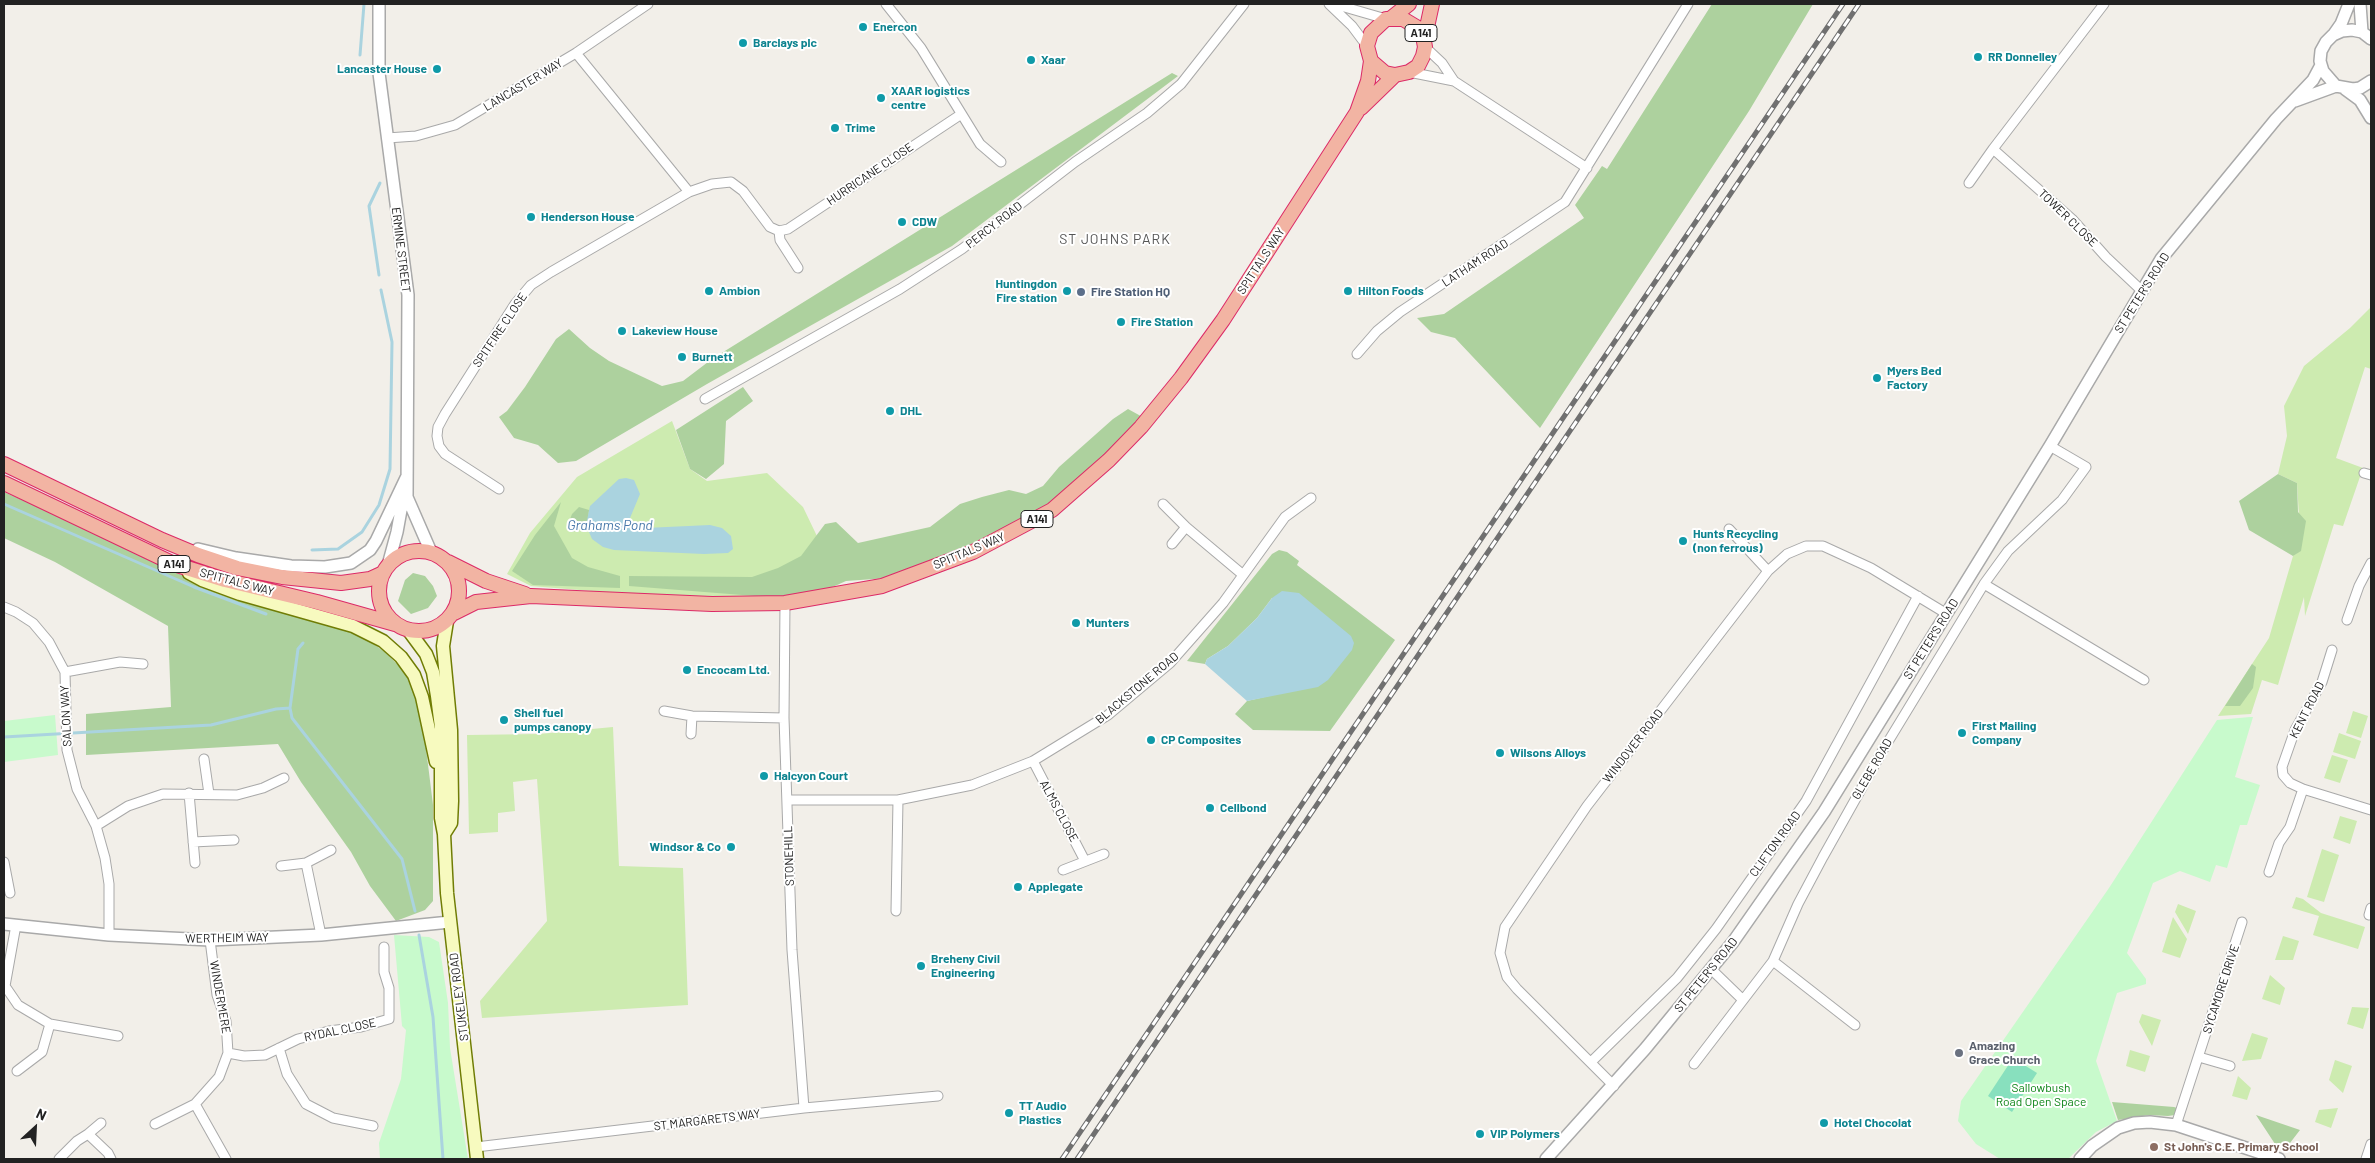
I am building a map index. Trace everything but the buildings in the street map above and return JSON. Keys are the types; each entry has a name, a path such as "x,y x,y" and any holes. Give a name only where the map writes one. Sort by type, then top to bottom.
{"highway":[{"name":"A141","path":"1357,112 1367,85 1371,61 1368,46 1371,33 1409,4"},
{"name":"A141","path":"1409,72 1418,66 1423,56 1432,4"},
{"name":"A141","path":"1388,19 1403,19 1412,22 1418,28 1425,44"},
{"path":"1371,61 1385,73 1395,75 1409,72"},
{"name":"A141","path":"1357,112 1395,75"},
{"name":"SPITTALS WAY","path":"451,617 476,602 531,596 712,604 785,603 882,586 973,552 1052,510 1109,460 1141,428 1181,378 1223,320 1357,112"},
{"name":"SPITTALS WAY","path":"4,464 162,540 198,556 237,568 282,576 348,582 370,579 385,569"},
{"name":"SPITTALS WAY","path":"4,483 174,564 225,580 318,602 395,624"},
{"path":"408,552 431,552 446,562 455,573 459,586 459,600 451,617 436,628 423,632 409,631 395,624 386,616 380,600 379,583 385,569 408,552"},
{"name":"SPITTALS WAY","path":"446,562 486,581 531,596"}],"main road":[{"path":"174,564 202,580 240,594 353,626 383,641 401,657 414,675 422,697 442,789"},
{"name":"STUKELEY ROAD","path":"444,834 451,823 452,801 451,730 443,646 451,617"},
{"name":"STUKELEY ROAD","path":"409,631 426,654 433,672 441,727 441,818 444,834 450,922 477,1153"}],"street":[{"name":"ERMINE STREET","path":"379,4 379,73 408,295 407,497 431,552"},
{"name":"LANCASTER WAY","path":"387,138 416,136 455,125 508,96 648,4"},
{"path":"886,4 921,48 980,144 1001,162"},
{"name":"PERCY ROAD","path":"705,399 900,289 962,250 1076,162 1147,113 1181,84 1244,4"},
{"path":"1329,4 1352,26 1368,46"},
{"path":"1334,4 1388,19"},
{"name":"LATHAM ROAD","path":"1357,354 1377,330 1400,312 1565,202 1688,4"},
{"path":"1970,183 1993,149 2104,4"},
{"path":"2350,4 2342,24 2326,42 2321,51 2321,66 2328,80 2360,100 2371,118"},
{"path":"2360,4 2366,35"},
{"path":"2333,35 2352,30 2366,35"},
{"path":"1425,44 1442,63 1454,81"},
{"path":"576,53 689,192"},
{"name":"ST PETER'S ROAD","path":"1553,1157 1712,970 1824,812 2050,446 2161,259 2276,119 2313,80 2321,66"},
{"path":"1409,72 1454,81 1587,168"},
{"path":"2293,102 2341,88 2360,88 2371,81"},
{"name":"HURRICANE CLOSE","path":"779,231 788,229 960,114"},
{"name":"TOWER CLOSE","path":"1993,149 2072,219 2106,257 2141,290"},
{"name":"SPITFIRE CLOSE","path":"499,489 445,454 439,446 438,428 518,299 531,285 689,192 712,184 731,182 744,191 770,227 779,231 780,240 798,268"},
{"name":"GLEBE ROAD","path":"1694,1064 1773,961 1806,888 1878,758 1984,584 2008,551 2062,500 2086,468 2050,446"},
{"path":"162,540 236,558 290,566 338,566 351,563 370,550 376,541 407,477"},
{"name":"ERMINE STREET","path":"385,569 397,532 400,510 407,497"},
{"name":"BLACKSTONE ROAD","path":"788,800 898,800 972,785 1033,761 1108,715 1170,663 1223,603 1285,516 1311,498"},
{"path":"1163,504 1186,527 1242,574"},
{"path":"1172,544 1186,527"},
{"path":"1728,529 1768,571"},
{"name":"WINDOVER ROAD","path":"1614,1086 1507,977 1500,953 1505,927 1587,806 1768,571 1787,554 1806,546 1823,546 1871,568 1947,614"},
{"path":"2347,620 2359,586 2371,563"},
{"path":"1984,584 2144,680"},
{"name":"CLIFTON ROAD","path":"1591,1062 1677,978 1716,929 1806,801 1918,596"},
{"name":"STONEHILL","path":"785,603 784,718 792,950 804,1108"},
{"name":"SALON WAY","path":"4,607 33,623 49,642 65,672 67,745 77,789 96,826 105,858 109,884 109,935"},
{"name":"KENT ROAD","path":"2332,650 2322,682 2294,730 2282,767 2283,775 2290,783 2302,789 2371,810"},
{"path":"65,672 120,658 143,664"},
{"path":"664,711 692,716 784,718"},
{"path":"691,734 692,716"},
{"path":"204,759 209,794"},
{"name":"ALMS CLOSE","path":"1033,761 1085,861"},
{"path":"96,826 128,806 162,794 237,795 263,788 284,778"},
{"path":"2269,872 2279,843 2290,827 2302,789"},
{"path":"189,793 195,863"},
{"path":"896,911 898,800"},
{"path":"193,842 234,840"},
{"path":"281,866 306,863 331,850"},
{"path":"1064,870 1104,854"},
{"path":"4,862 10,893"},
{"path":"306,863 321,935"},
{"name":"WERTHEIM WAY","path":"4,924 109,935 210,940 321,935 450,922"},
{"name":"SYCAMORE DRIVE","path":"2176,1125 2200,1057 2242,922"},
{"path":"16,925 4,987 18,1005 50,1024 118,1036"},
{"name":"WINDERMERE","path":"155,1124 194,1104 219,1077 228,1053 226,1021 217,995 210,940"},
{"name":"RYDAL CLOSE","path":"228,1053 244,1056 265,1055 298,1039 321,1033 361,1027 389,1019 389,988 384,972 384,947"},
{"path":"1773,961 1855,1025"},
{"path":"1712,970 1743,1000"},
{"path":"17,1071 42,1052 50,1024"},
{"path":"278,1048 288,1074 306,1104 333,1118 374,1126"},
{"path":"2200,1057 2230,1066"},
{"name":"ST MARGARETS WAY","path":"477,1153 804,1108 938,1096"},
{"path":"194,1104 226,1159"},
{"path":"2080,1159 2092,1146 2118,1128 2134,1123 2150,1122 2176,1125 2280,1159"},
{"path":"59,1159 77,1141 101,1123"},
{"path":"88,1134 108,1153 110,1159"},
{"path":"2366,1159 2371,1144"}],"green space":[{"path":"1712,4 1813,4 1749,111 1540,428 1455,338 1431,332 1417,318 1444,314 1584,218 1575,205 1602,166 1607,169"},
{"path":"1172,73 1178,76 952,246 707,384 576,461 558,463 538,445 514,438 499,417 507,411 525,387 556,339 569,329 590,348 609,361 662,386 683,381 712,359"},
{"path":"2371,307 2371,369 2365,367 2336,458 2363,468 2343,526 2334,524 2305,616 2304,597 2278,685 2262,680 2251,714 2218,716 2269,638 2293,556 2301,550 2297,483 2278,474 2287,436 2284,406 2304,366 2350,328"},
{"path":"743,387 753,401 726,421 724,464 706,479 690,469 676,430"},
{"path":"1128,409 1148,420 1052,505 1001,532 888,578 846,581 821,592 780,598 629,586 629,576 752,577 778,568 801,556 825,524 836,522 858,543 930,527 960,504 982,497 1009,490 1026,494 1043,486 1059,467 1113,419"},
{"path":"672,421 690,469 707,481 767,473 803,507 840,584 783,596 713,601 531,586 507,574 530,533 577,477"},
{"path":"2278,474 2297,483 2298,512 2306,521 2301,551 2293,556 2249,530 2239,501"},
{"path":"4,492 213,590 362,636 385,652 406,673 422,716 433,805 433,901 425,910 396,921 370,886 351,852 301,782 278,744 86,755 86,714 171,707 168,626 55,562 4,538"},
{"path":"561,502 554,526 572,558 588,567 620,576 620,588 533,585 512,571 535,535"},
{"path":"579,507 589,510 587,528 572,532 568,528 569,522 572,514"},
{"path":"1279,550 1287,552 1299,561 1297,565 1395,640 1330,731 1253,730 1235,714 1247,701 1282,693 1272,598 1257,618 1228,646 1207,659 1205,664 1187,661 1272,554"},
{"path":"413,573 425,576 433,586 437,596 428,608 411,614 398,601 405,580"},
{"path":"2252,664 2256,667 2253,688 2240,706 2225,706"},
{"path":"2353,711 2368,716 2361,738 2346,733"},
{"path":"55,715 58,755 4,762 4,721"},
{"name":"Sallowbush Road Open Space","path":"2253,717 2235,777 2260,785 2247,825 2240,825 2227,868 2216,865 2210,882 2180,871 2153,883 2127,953 2146,979 2146,984 2117,993 2096,1061 2117,1121 2096,1132 2068,1159 2000,1159 1976,1144 1958,1121 1961,1101 2109,888 2217,720"},
{"path":"613,727 619,866 683,868 688,1005 482,1018 480,1001 547,921 537,779 513,782 515,811 498,813 498,832 469,834 467,735 539,734"},
{"path":"2339,733 2361,741 2355,759 2333,752"},
{"path":"2332,755 2348,760 2340,783 2324,778"},
{"path":"2340,816 2357,821 2350,844 2333,838"},
{"path":"2322,849 2339,855 2324,902 2307,897"},
{"path":"2296,897 2303,899 2321,913 2365,927 2358,949 2313,935 2319,916 2292,908"},
{"path":"2178,904 2196,911 2188,934 2175,912"},
{"path":"2173,917 2187,939 2180,958 2162,952"},
{"path":"394,935 429,937 439,942 448,1003 450,1048 468,1159 380,1159 379,1143 401,1079 406,1030 402,1026"},
{"path":"2283,936 2299,941 2293,960 2275,960"},
{"path":"2270,975 2285,988 2280,1005 2262,999"},
{"path":"2352,1007 2369,1008 2363,1029 2347,1024"},
{"path":"2142,1014 2161,1020 2152,1046 2139,1022"},
{"path":"2252,1033 2268,1038 2261,1059 2242,1061"},
{"path":"2130,1050 2150,1056 2145,1072 2126,1066"},
{"path":"2013,1058 2037,1073 2012,1112 1988,1096"},
{"path":"2335,1060 2352,1066 2343,1093 2329,1080"},
{"path":"2238,1076 2251,1088 2247,1100 2232,1096"},
{"path":"2112,1102 2180,1109 2175,1115 2149,1115 2118,1120"},
{"path":"2338,1108 2331,1128 2315,1122 2319,1110"},
{"path":"2256,1115 2300,1130 2290,1143 2275,1144"}],"water":[{"name":"Grahams Pond","path":"619,479 634,480 640,494 630,518 636,525 645,528 710,525 722,528 731,536 733,549 728,553 704,554 614,550 603,547 592,539 586,525 590,506"},
{"path":"1282,591 1299,593 1351,636 1354,643 1352,650 1328,680 1318,687 1247,701 1205,664 1207,659 1228,646 1257,618 1272,598"}],"waterway":[{"path":"360,55 364,4"},
{"path":"379,275 369,206 380,183"},
{"path":"312,550 338,549 362,532 379,505 390,469 392,342 381,290"},
{"path":"4,504 194,587 266,614"},
{"path":"290,708 298,649 303,643"},
{"path":"4,737 211,725 276,709 290,708 292,718 402,859 415,911"},
{"path":"419,935 433,1017 443,1159"}],"railway":[{"path":"1062,1159 1843,4"},
{"path":"1077,1159 1859,4"}],"place":[{"name":"Enercon","path":"863,27"},
{"name":"Barclays plc","path":"743,43"},
{"name":"RR Donnelley","path":"1978,57"},
{"name":"Xaar","path":"1031,60"},
{"name":"Lancaster House","path":"437,69"},
{"name":"XAAR logistics centre","path":"881,98"},
{"name":"Trime","path":"835,128"},
{"name":"Henderson House","path":"531,217"},
{"name":"CDW","path":"902,222"},
{"name":"Ambion","path":"709,291"},
{"name":"Huntingdon Fire station","path":"1067,291"},
{"name":"Hilton Foods","path":"1348,291"},
{"name":"Fire Station HQ","path":"1081,292"},
{"name":"Fire Station","path":"1121,322"},
{"name":"Lakeview House","path":"622,331"},
{"name":"Burnett","path":"682,357"},
{"name":"Myers Bed Factory","path":"1877,378"},
{"name":"DHL","path":"890,411"},
{"name":"Hunts Recycling (non ferrous)","path":"1683,541"},
{"name":"Munters","path":"1076,623"},
{"name":"Encocam Ltd.","path":"687,670"},
{"name":"Shell fuel pumps canopy","path":"504,720"},
{"name":"First Mailing Company","path":"1962,733"},
{"name":"CP Composites","path":"1151,740"},
{"name":"Wilsons Alloys","path":"1500,753"},
{"name":"Halcyon Court","path":"764,776"},
{"name":"Cellbond","path":"1210,808"},
{"name":"Windsor & Co","path":"731,847"},
{"name":"Applegate","path":"1018,887"},
{"name":"Breheny Civil Engineering","path":"921,966"},
{"name":"Amazing Grace Church","path":"1959,1053"},
{"name":"TT Audio Plastics","path":"1009,1113"},
{"name":"Hotel Chocolat","path":"1824,1123"},
{"name":"VIP Polymers","path":"1480,1134"},
{"name":"St John's C.E. Primary School","path":"2154,1147"}],"district":[{"name":"ST JOHNS PARK","path":"1115,239"}]}
